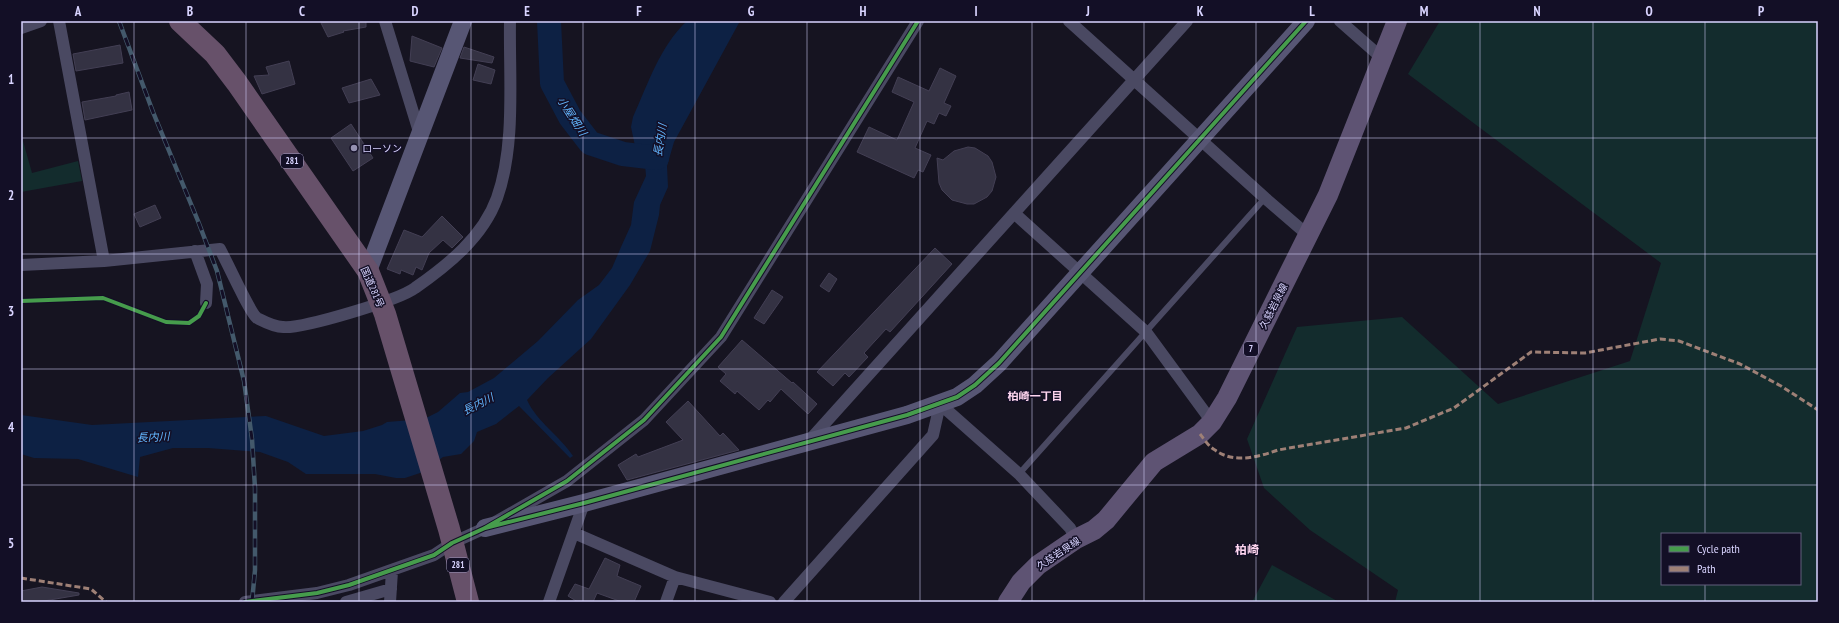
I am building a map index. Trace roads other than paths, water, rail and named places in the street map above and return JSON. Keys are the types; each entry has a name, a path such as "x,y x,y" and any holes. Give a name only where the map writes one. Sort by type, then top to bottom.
{"highway":[{"name":"国道281号","path":"180,21 215,54 237,83 368,271 383,308 468,602"}],"main road":[{"name":"久慈岩泉線","path":"1008,602 1020,582 1038,565 1076,539 1094,530 1106,520 1154,462 1200,434 1212,422 1227,398 1328,196 1397,21"}],"street":[{"path":"21,28 41,21"},
{"path":"59,21 104,261"},
{"path":"385,21 420,135"},
{"path":"368,271 463,21"},
{"path":"21,265 104,261 220,249 256,317 271,325 284,327 383,308 414,290 468,246 496,198 506,160 509,129 510,21"},
{"path":"485,528 567,481 644,420 721,337 918,21"},
{"path":"1070,21 1199,139 1309,236"},
{"path":"806,443 1187,21"},
{"path":"245,602 317,593 392,571 434,555 450,536 584,503 806,443 907,415 956,397 980,381 999,363 1306,21"},
{"path":"1340,21 1382,58"},
{"path":"1014,213 1146,332 1212,422"},
{"path":"195,251 207,284 206,303"},
{"path":"940,404 1019,474 1070,528 1076,539"},
{"path":"784,602 933,435 940,404"},
{"path":"548,602 584,503"},
{"path":"574,533 675,577 770,602"},
{"path":"390,602 392,571"},
{"path":"666,602 675,577"},
{"path":"346,602 391,589"}],"lane":[{"path":"1019,474 1265,198"}],"water":[{"name":"長内川","path":"687,21 740,21 674,142 667,166 668,187 660,205 650,251 630,285 591,339 548,378 527,400 531,408 568,449 573,456 570,458 519,406 496,424 477,432 474,441 461,454 443,457 423,472 405,478 375,474 306,474 288,462 260,452 208,448 173,448 140,457 138,477 78,459 34,458 21,454 21,415 92,425 266,416 324,436 363,431 387,422 424,419 438,412 460,393 468,392 494,378 538,341 578,300 599,285 612,268 631,225 634,202 646,176 645,164 635,146 631,127 633,117 662,54 669,42"}],"waterway":[{"name":"小屋畑川","path":"549,21 552,83 570,117 590,143 623,154 657,158"}],"railway":[{"path":"119,21 153,112 217,271 244,381 252,439 255,488 255,570 252,602"}],"place":[{"name":"ローソン","path":"354,148"}],"district":[{"name":"柏崎一丁目","path":"1035,396"},
{"name":"柏崎","path":"1247,550"}]}
